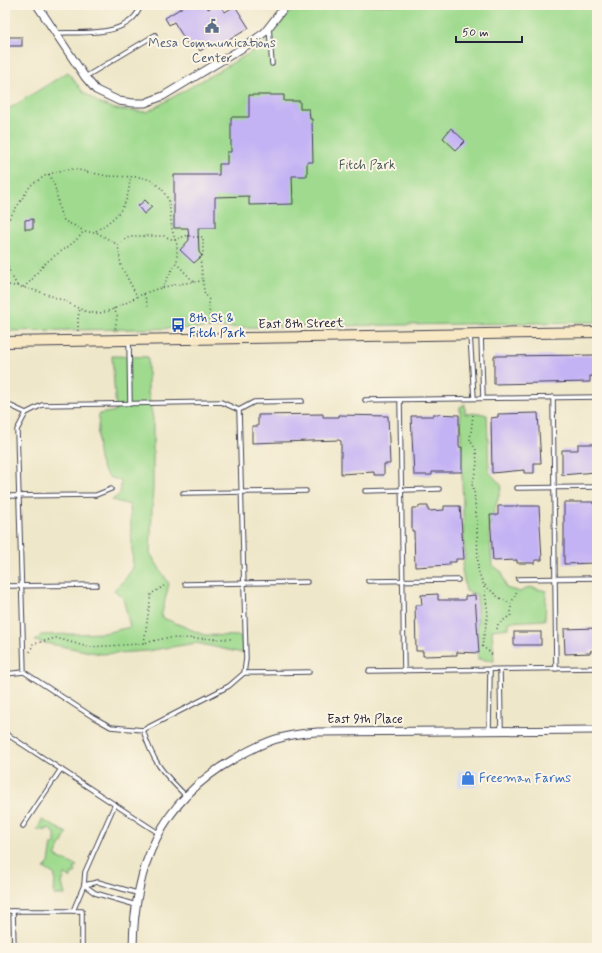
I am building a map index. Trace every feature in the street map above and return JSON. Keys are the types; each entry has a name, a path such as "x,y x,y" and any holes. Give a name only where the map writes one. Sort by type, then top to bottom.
{"street":[{"path":"37,5 85,77 96,90 114,99 133,103 145,103 163,96 249,44 269,26 286,5"},
{"name":"East 8th Street","path":"5,342 597,332"},
{"name":"East 9th Place","path":"133,948 137,893 146,860 165,823 185,795 226,764 255,747 283,737 317,732 597,730"}],"lane":[{"path":"56,33 117,28 127,24 136,16 141,5"},
{"path":"269,26 272,64"},
{"path":"85,77 155,35"},
{"path":"470,335 474,398"},
{"path":"481,335 483,398"},
{"path":"129,340 130,404"},
{"path":"365,400 597,396"},
{"path":"553,397 556,669"},
{"path":"400,400 404,671"},
{"path":"239,410 254,402 302,401"},
{"path":"24,672 17,430 26,413 42,405 221,402 239,410"},
{"path":"5,406 11,406 26,413"},
{"path":"239,410 246,659 244,673"},
{"path":"517,488 597,487"},
{"path":"5,496 96,495 111,489"},
{"path":"365,491 439,489"},
{"path":"182,493 306,492"},
{"path":"518,579 597,578"},
{"path":"368,581 458,580"},
{"path":"185,584 307,582"},
{"path":"5,586 97,585"},
{"path":"369,671 490,671 597,668"},
{"path":"500,670 501,731"},
{"path":"489,731 490,671"},
{"path":"5,674 24,672 111,727 143,730 229,686 244,673 309,672"},
{"path":"143,730 150,753 164,774 185,795"},
{"path":"5,733 160,834"},
{"path":"23,826 61,770"},
{"path":"72,911 84,884 85,872 114,804"},
{"path":"84,884 98,882 137,893"},
{"path":"84,884 95,893 136,905"},
{"path":"5,911 82,911 82,948"},
{"path":"13,911 14,948"}],"path":[{"path":"5,226 31,185 49,174 58,171 73,169 107,176 140,177 151,180 162,189 169,201 174,240 177,245 176,263 162,288"},
{"path":"49,174 59,198 62,218 66,222 80,228 83,232 96,232 118,245"},
{"path":"96,232 115,218 124,208 129,189 130,177"},
{"path":"22,287 35,278 48,260 72,245 83,232"},
{"path":"118,245 127,238 136,236 164,236 174,240 188,235 191,237 203,237 203,255 200,258 204,292 209,300 210,339"},
{"path":"118,245 121,266 137,296"},
{"path":"5,251 10,273 18,287"},
{"path":"176,263 194,282"},
{"path":"5,285 22,287 44,293 80,309 97,313 114,308 137,296 162,288 203,281"},
{"path":"144,294 148,306"},
{"path":"114,308 117,316 116,340"},
{"path":"79,341 78,317 80,309"},
{"path":"474,415 470,440 476,450 477,464 472,486 474,491 477,523 478,570 484,584 488,614 482,646 494,656"},
{"path":"484,584 498,598 511,604"},
{"path":"144,643 151,594 164,586"},
{"path":"497,629 498,624 511,615 511,604 517,591"},
{"path":"27,659 33,644 56,638 88,647 144,643 166,638 232,639"}],"shaded area":[{"name":"Freeman Farms","path":"478,770 478,786 458,787 458,771"}],"green space":[{"name":"Fitch Park","path":"296,5 597,5 597,322 5,331 5,109 7,110 68,72 82,91 99,103 115,109 147,112 255,50 269,38"},
{"path":"112,356 148,357 148,392 153,419 153,486 150,553 169,584 161,617 204,635 241,636 242,653 196,643 147,651 101,654 35,641 41,635 104,633 130,627 123,598 114,590 126,578 133,568 130,505 112,500 120,494 121,480 110,478 104,471 99,456 98,447 99,414 116,411"},
{"path":"465,404 465,414 479,413 487,415 489,472 502,486 489,527 492,565 502,572 506,588 520,592 529,587 546,591 545,620 509,622 509,628 492,630 494,661 478,659 477,595 466,591 462,570 465,554 460,407"},
{"path":"42,820 67,833 55,856 77,866 74,868 76,872 74,874 72,872 71,878 65,875 62,883 65,895 54,895 55,875 44,868 49,863 52,844 55,844 55,833 48,828 47,830 37,830"}],"building":[{"name":"Mesa Communications Center","path":"186,5 206,5 208,9 216,5 220,5 225,12 235,6 249,28 216,48 213,43 200,51 195,43 189,46 174,22 169,25 165,18"},
{"path":"5,37 22,37 22,46 5,46"},
{"path":"249,95 284,95 284,101 300,101 300,109 309,109 310,119 312,119 313,162 307,162 307,176 292,176 293,204 249,205 249,196 215,197 215,228 198,228 199,252 202,256 194,263 180,250 189,240 188,228 174,228 174,175 219,175 219,164 227,164 227,152 231,152 231,117 249,117"},
{"path":"451,128 465,141 456,150 443,138"},
{"path":"145,200 152,207 144,214 138,206"},
{"path":"33,219 33,229 25,229 25,220"},
{"path":"597,355 597,376 590,376 590,382 494,384 494,356"},
{"path":"538,413 541,463 534,463 534,473 524,473 524,470 492,473 491,418 498,417 498,414"},
{"path":"323,414 323,417 339,417 339,415 388,416 390,464 384,464 384,475 374,475 374,472 341,474 341,441 339,440 252,443 252,426 258,426 258,415"},
{"path":"433,414 459,415 459,447 462,447 462,472 432,472 432,475 414,475 411,416 433,416"},
{"path":"578,444 597,444 595,472 562,475 562,450 578,450"},
{"path":"564,502 593,502 593,504 597,504 596,563 564,564"},
{"path":"419,506 428,506 428,511 444,510 444,506 460,506 464,559 456,559 456,562 449,562 449,565 415,567 412,508 419,508"},
{"path":"498,506 539,506 542,560 535,560 535,563 517,563 517,560 493,561 490,515 498,515"},
{"path":"438,594 438,600 465,600 465,596 475,595 479,653 457,652 457,655 423,656 423,651 416,651 415,605 422,605 421,595"},
{"path":"597,628 597,650 590,651 591,653 565,654 564,629"},
{"path":"514,632 541,632 541,645 514,645"}],"place":[{"name":"Mesa Communications Center","path":"212,26"},
{"name":"8th St & Fitch Park","path":"178,325"},
{"name":"Freeman Farms","path":"468,778"}]}
